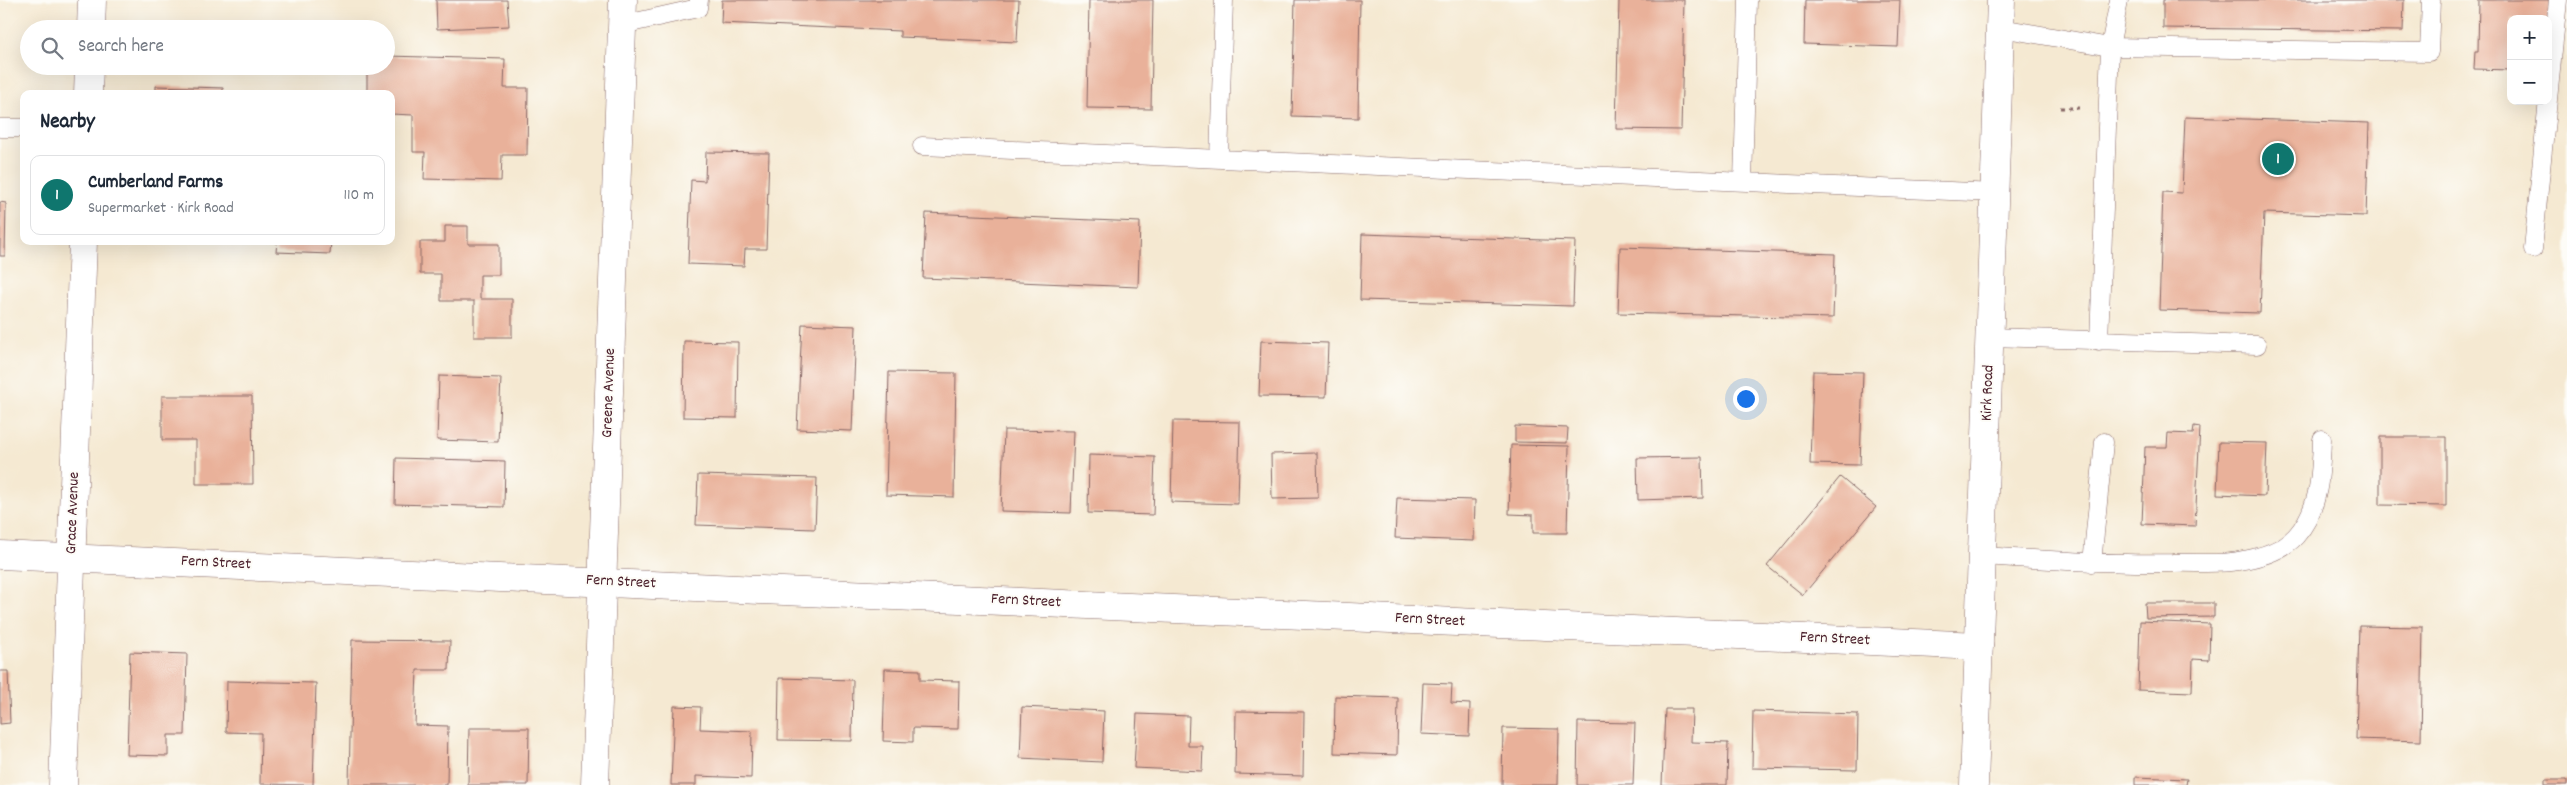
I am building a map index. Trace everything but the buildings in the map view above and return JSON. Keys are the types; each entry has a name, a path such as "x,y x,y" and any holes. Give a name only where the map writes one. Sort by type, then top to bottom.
{"street":[{"path":"91,20 92,0"},
{"name":"Kirk Road","path":"1974,785 1996,193 2001,0"},
{"name":"Greene Avenue","path":"595,785 623,13"},
{"path":"88,90 89,75"},
{"name":"Grace Avenue","path":"63,785 83,245"},
{"name":"Fern Street","path":"0,555 72,556 1979,646"}],"lane":[{"path":"623,13 698,8 699,0"},
{"path":"1219,159 1224,0"},
{"path":"1743,182 1748,0"},
{"path":"2100,341 2110,47 2119,0"},
{"path":"2001,28 2110,47 2429,52 2431,0"},
{"path":"2533,249 2558,0"},
{"path":"0,128 20,128"},
{"path":"922,146 1996,193"},
{"path":"1990,337 2257,345"},
{"path":"1983,556 2092,563 2236,562 2259,557 2283,547 2297,534 2319,491 2322,439"},
{"path":"2092,563 2104,442"}],"path":[{"path":"2060,108 2088,108"}],"place":[{"name":"Cumberland Farms","path":"2278,159"}]}
